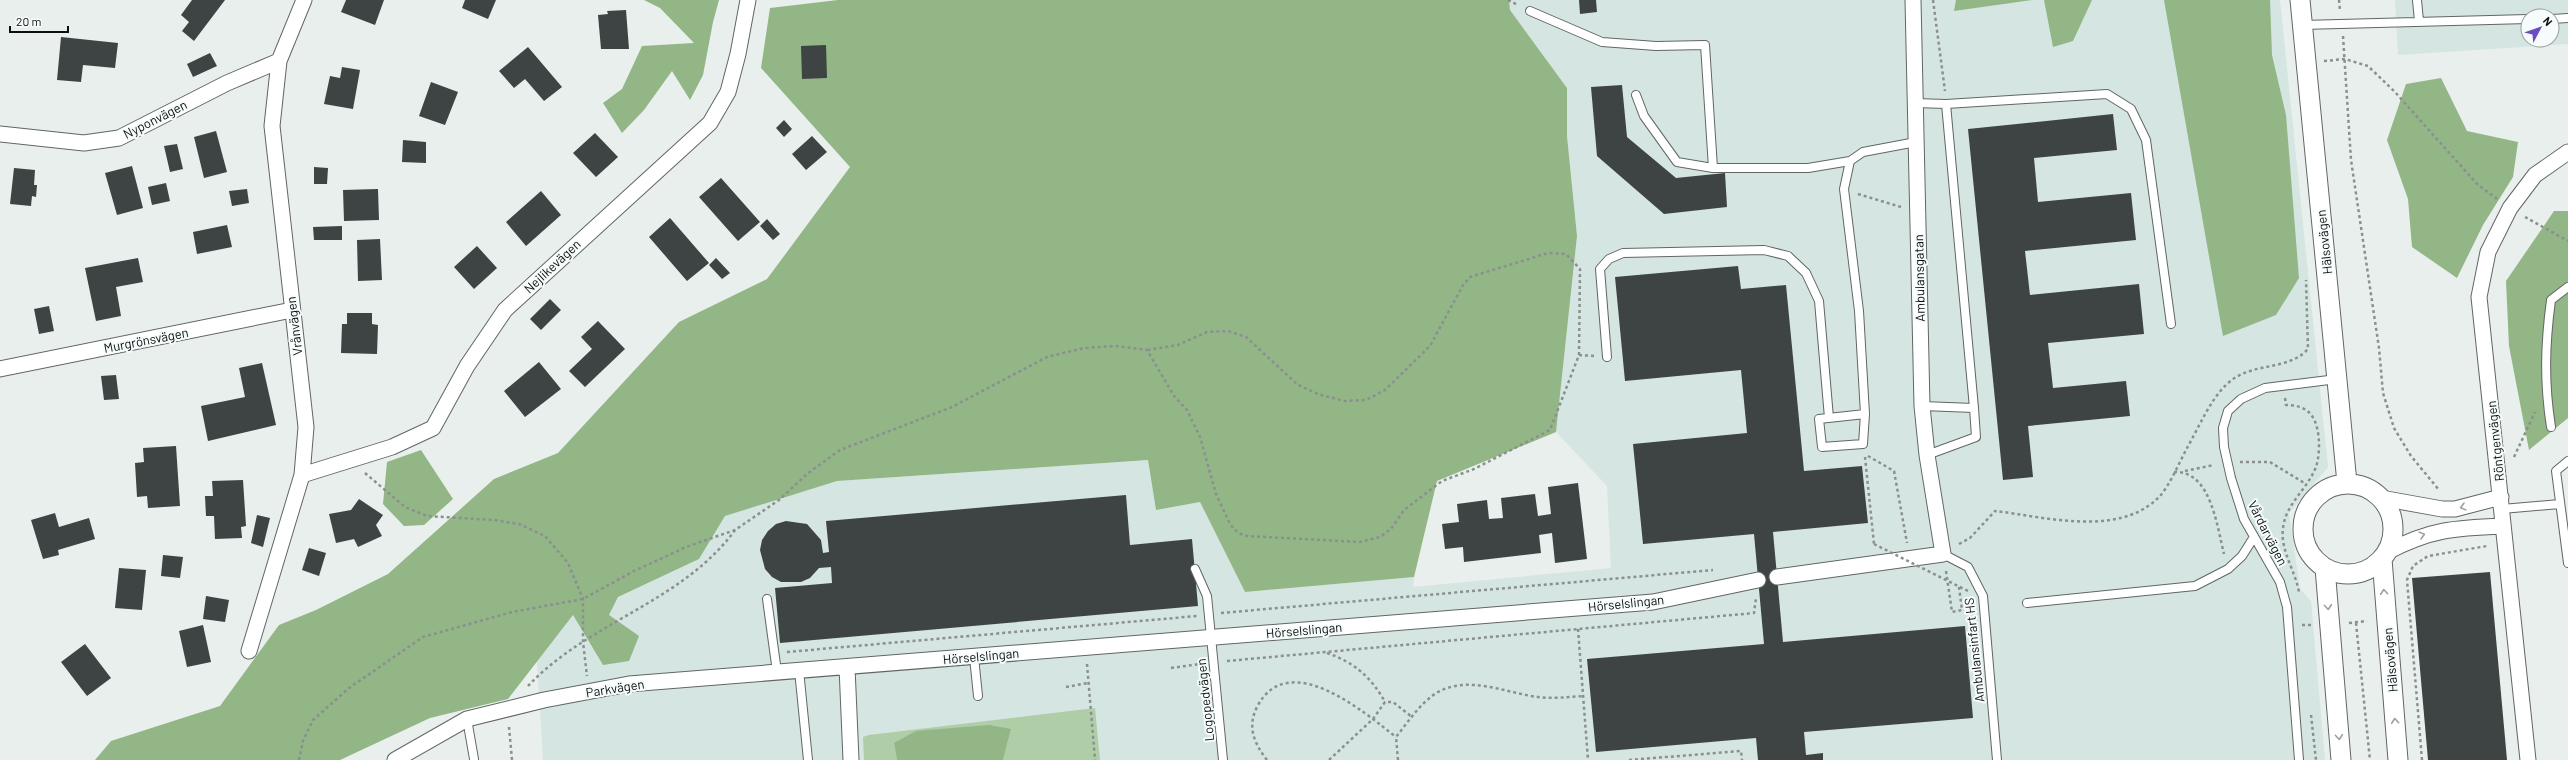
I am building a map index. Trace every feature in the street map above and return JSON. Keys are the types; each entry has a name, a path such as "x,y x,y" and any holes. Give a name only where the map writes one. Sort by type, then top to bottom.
{"street":[{"name":"Vrånvägen","path":"250,651 302,475 306,427 272,126 279,61 304,0"},
{"name":"Nejlikevägen","path":"302,475 392,447 433,428 466,366 505,310 710,123 728,92 738,54 748,0"},
{"name":"Ambulansgatan","path":"1913,0 1922,406 1927,455 1943,554"},
{"name":"Hälsovägen","path":"2300,0 2347,484"},
{"name":"Nyponvägen","path":"0,134 84,143 119,138 227,83 279,61"},
{"name":"Röntgenvägen","path":"2528,760 2479,297 2488,252 2510,208 2535,175 2568,152"},
{"name":"Murgrönsvägen","path":"0,369 292,310"},
{"path":"2501,503 2455,509 2442,509 2381,498 2360,485 2347,484 2334,486 2322,491 2313,500 2306,511 2303,524 2303,537 2315,560 2325,568 2349,574 2361,572 2416,537 2444,529 2503,526"},
{"path":"2381,498 2389,510 2393,524 2392,538 2384,556"},
{"path":"1777,577 1943,554"},
{"name":"Hälsovägen","path":"2384,556 2387,620 2398,760"},
{"path":"2325,568 2341,760"},
{"name":"Hörselslingan","path":"847,667 1653,602 1758,580"},
{"path":"847,667 851,760"},
{"name":"Parkvägen","path":"395,760 467,718 507,708 629,684 847,667"}],"lane":[{"path":"2417,0 2419,21"},
{"path":"1530,10 1602,42 1656,46 1705,45 1713,168"},
{"path":"2302,25 2341,26 2419,21 2520,19"},
{"path":"1636,94 1644,116 1678,162 1713,168 1808,168 1850,161 1863,152 1916,142"},
{"path":"1915,103 1946,104 2107,94 2131,109 2146,140 2171,324"},
{"path":"1927,455 1976,437 1946,104"},
{"path":"1850,161 1844,189 1859,311 1865,414 1864,444 1822,447 1819,419 1865,414"},
{"path":"1607,357 1600,269 1609,259 1623,253 1764,250 1788,256 1806,273 1819,301 1829,418"},
{"path":"2551,427 2545,390 2547,332 2551,300 2568,286"},
{"name":"Vårdarvägen","path":"2299,760 2287,607 2280,582 2244,519 2227,462 2223,428 2228,411 2241,399 2265,388 2338,379"},
{"path":"1922,406 1974,408"},
{"path":"2568,461 2556,471 2568,563"},
{"path":"2501,503 2560,504"},
{"path":"2027,604 2195,586 2228,569 2242,556 2254,536"},
{"name":"Ambulansinfart HS","path":"1943,554 1968,567 1983,596 1997,760"},
{"name":"Logopedvägen","path":"1195,568 1207,596 1223,760"},
{"path":"767,599 777,672"},
{"path":"974,657 978,696"},
{"path":"799,670 808,760"},
{"path":"467,718 474,759"}],"path":[{"path":"1933,0 1946,104"},
{"path":"2442,494 2411,456 2394,428 2383,393 2379,348 2351,160 2345,58 2368,66 2395,92 2477,184 2510,208 2568,241"},
{"path":"1844,189 1917,212"},
{"path":"299,760 303,741 313,720 349,688 423,637 512,612 583,599 634,571 686,547 735,530 779,500 807,474 840,450 952,407 1047,358 1092,348 1116,346 1147,350 1178,346 1207,332 1228,331 1246,337 1298,385 1318,394 1344,401 1366,400 1385,390 1430,346 1463,285 1470,277 1548,253 1566,254 1580,269 1579,355 1550,430 1474,469 1442,481 1404,510 1391,530 1380,537 1360,542 1247,536 1238,533 1230,524 1216,494 1200,437 1187,410 1174,396 1147,350"},
{"path":"1943,554 1970,538 1995,511 2098,523 2134,515 2160,495 2210,407 2228,383 2257,367 2282,365 2301,357 2308,348 2306,275"},
{"path":"2283,385 2286,405 2308,410 2315,419 2319,442 2316,466 2306,484 2286,512 2283,529 2284,549 2293,569 2300,598"},
{"path":"2512,460 2545,390"},
{"path":"1910,559 1894,471 1864,454 1874,544 1970,592"},
{"path":"349,460 388,490 405,507 427,516 494,520 519,524 546,536 568,563 583,599 583,642 589,692"},
{"path":"2174,472 2227,462 2270,462 2306,484"},
{"path":"2185,471 2194,478 2210,499 2228,569"},
{"path":"512,760 507,708 534,680 583,642 676,586 706,564 722,548 735,530"},
{"path":"2422,760 2407,580 2413,566 2428,556 2444,552 2506,543"},
{"path":"775,653 1715,570"},
{"path":"1171,668 1213,662 1754,613 1758,580"},
{"path":"1949,586 1952,612 1962,610 1959,587"},
{"path":"2302,618 2302,625 2330,625 2410,617"},
{"path":"2356,622 2370,760"},
{"path":"1578,629 1588,760"},
{"path":"1085,648 1095,760"},
{"path":"1325,652 1338,657 1359,669 1376,686 1385,702"},
{"path":"1267,760 1254,739 1251,720 1260,702 1286,683 1296,681 1319,687 1373,719 1396,737"},
{"path":"1066,688 1088,683"},
{"path":"1398,760 1396,737 1412,717 1438,692 1456,685 1482,685 1540,697 1584,696"},
{"path":"1385,702 1393,702 1412,717"},
{"path":"1329,760 1373,719 1385,702"},
{"path":"1629,760 1741,751 1742,760"}],"shaded area":[{"path":"1509,0 2280,0 2328,467 2289,513 2300,589 2311,601 2325,760 543,760 537,661 573,615 603,665 609,615 618,597 699,559 725,516 837,481 1148,460 1156,510 1200,502 1245,592 1414,577 1413,587 1611,568 1607,486 1556,432 1577,236 1567,136 1567,88 1510,10"},
{"path":"2395,0 2568,0 2568,44 2560,45 2560,8 2520,8 2520,47 2398,55"}],"green space":[{"path":"644,0 719,0 713,22 703,75 690,100 672,71 644,110 622,133 603,103 622,89 642,46 694,43 660,8"},
{"path":"838,0 1509,0 1510,10 1567,88 1567,136 1577,236 1556,432 1437,481 1414,577 1245,592 1200,502 1156,510 1148,460 837,481 725,516 699,559 618,597 609,615 639,636 629,661 603,665 573,615 508,699 430,718 340,760 95,760 111,741 220,706 279,625 316,610 388,574 494,479 558,453 679,322 767,279 850,167 761,68 770,8"},
{"path":"1956,0 2032,0 1954,11"},
{"path":"2044,0 2092,0 2073,41 2053,47"},
{"path":"2164,0 2270,0 2272,55 2286,115 2299,278 2276,315 2223,336"},
{"path":"2441,78 2467,131 2518,142 2513,177 2483,225 2457,278 2412,247 2408,199 2387,140 2406,84"},
{"path":"2554,211 2568,211 2568,418 2529,450 2509,346 2506,281"},
{"path":"421,450 453,499 424,525 404,526 383,504 387,462"},
{"path":"1095,708 1100,760 1003,760 1011,729 894,743 897,760 864,760 863,737 869,735"},
{"path":"989,725 1011,729 1003,760 897,760 894,743 916,731"}],"building":[{"path":"192,0 225,0 194,41 182,31 189,22 181,15"},
{"path":"346,0 384,0 375,25 341,12"},
{"path":"465,0 496,0 488,19 462,8"},
{"path":"1579,0 1596,0 1597,12 1580,14"},
{"path":"626,10 629,49 601,49 598,15 608,14 607,11"},
{"path":"61,37 118,43 115,68 83,65 81,82 57,80"},
{"path":"826,45 827,78 802,79 801,46"},
{"path":"528,47 562,87 544,101 525,79 514,88 499,71"},
{"path":"210,53 217,66 193,77 187,64"},
{"path":"342,67 360,70 353,109 324,104 330,76 340,78"},
{"path":"431,82 458,92 445,125 419,116"},
{"path":"1622,85 1627,137 1676,178 1725,173 1727,207 1664,214 1597,156 1591,87"},
{"path":"2113,114 2117,150 2034,158 2038,202 2131,193 2136,240 2025,251 2030,295 2139,284 2144,334 2048,343 2053,388 2126,381 2130,416 2028,426 2033,477 2003,480 1968,129"},
{"path":"784,120 792,129 784,137 776,128"},
{"path":"216,131 227,172 204,178 194,137"},
{"path":"595,133 618,157 596,177 573,153"},
{"path":"812,136 827,152 806,170 792,154"},
{"path":"403,140 426,142 426,163 402,162"},
{"path":"177,144 183,169 170,172 164,146"},
{"path":"132,166 143,208 117,215 105,173"},
{"path":"314,167 328,168 327,184 314,184"},
{"path":"14,168 35,170 34,185 37,185 36,197 32,196 31,206 10,204"},
{"path":"721,178 760,222 738,241 699,197"},
{"path":"166,183 170,201 152,205 148,187"},
{"path":"247,189 249,203 232,206 229,191"},
{"path":"378,189 379,220 344,221 343,190"},
{"path":"541,191 561,215 526,246 506,222"},
{"path":"670,218 709,263 687,281 649,237"},
{"path":"767,219 780,234 773,240 760,226"},
{"path":"227,225 232,247 197,254 193,232"},
{"path":"342,226 342,240 314,240 313,227"},
{"path":"380,239 382,280 358,281 357,240"},
{"path":"477,246 497,268 474,289 454,267"},
{"path":"138,258 143,282 116,287 121,316 96,321 85,268"},
{"path":"716,258 730,273 722,279 709,265"},
{"path":"1738,266 1741,289 1786,285 1804,471 1862,466 1868,523 1773,532 1783,642 1965,626 1973,718 1804,732 1806,755 1823,753 1823,760 1758,760 1756,738 1596,752 1587,659 1764,644 1754,534 1643,544 1633,444 1747,433 1741,370 1625,381 1615,277"},
{"path":"550,299 561,310 541,330 530,319"},
{"path":"49,306 54,331 39,334 34,309"},
{"path":"347,313 372,313 372,324 378,325 377,354 341,353 342,324 347,324"},
{"path":"598,321 625,349 585,387 569,371 592,349 581,337"},
{"path":"539,362 561,389 525,417 504,391"},
{"path":"262,363 276,425 208,441 201,406 245,397 239,368"},
{"path":"116,375 119,399 104,400 101,376"},
{"path":"176,446 180,506 148,508 147,496 137,497 135,463 144,462 143,448"},
{"path":"243,480 246,526 241,527 242,538 215,539 214,516 206,516 205,496 213,496 212,481"},
{"path":"1578,483 1587,559 1555,563 1552,533 1539,535 1541,553 1464,562 1463,547 1445,549 1442,524 1459,522 1457,504 1487,500 1489,519 1503,518 1501,498 1535,494 1538,516 1551,514 1548,487"},
{"path":"1126,495 1130,545 1192,539 1198,606 780,643 775,588 832,583 831,567 819,568 810,578 801,582 781,582 772,577 765,569 760,550 762,540 768,531 776,524 786,521 807,524 821,540 823,553 829,552 826,521"},
{"path":"359,499 383,515 376,525 382,536 358,547 354,539 336,543 329,514 351,510"},
{"path":"55,513 59,527 89,518 95,539 58,550 59,555 43,559 31,520"},
{"path":"257,515 270,518 263,547 251,543"},
{"path":"309,548 326,553 319,576 302,570"},
{"path":"163,555 183,557 180,578 161,576"},
{"path":"119,568 146,570 142,610 115,608"},
{"path":"2490,572 2507,760 2428,760 2412,578"},
{"path":"206,596 229,600 225,622 203,619"},
{"path":"203,625 211,662 187,667 179,631"},
{"path":"85,644 111,678 87,696 61,662"}]}
